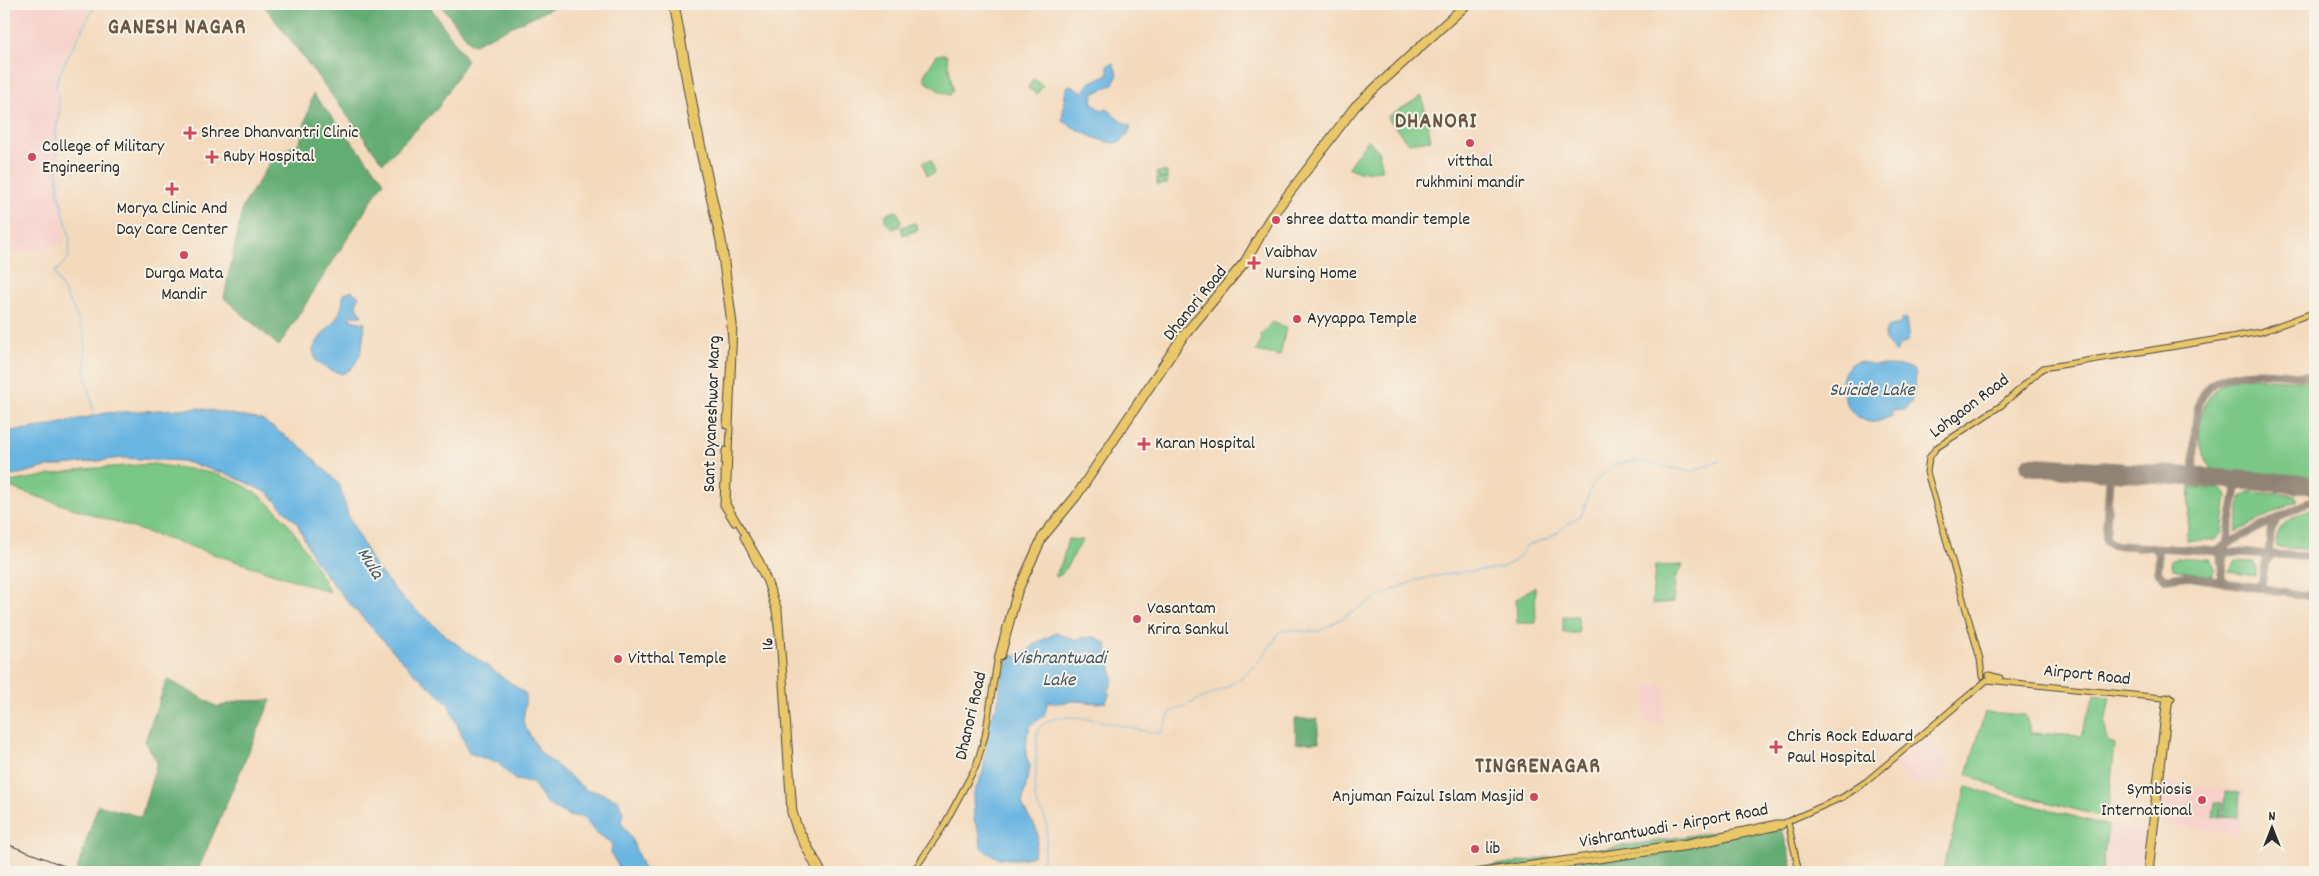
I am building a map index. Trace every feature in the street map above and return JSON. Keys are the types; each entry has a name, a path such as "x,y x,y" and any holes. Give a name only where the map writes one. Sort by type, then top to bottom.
{"main road":[{"name":"Sant Dyaneshwar Marg","path":"671,4 693,123 718,228"},
{"name":"Sant Dyaneshwar Marg","path":"676,4 723,255 731,332 725,504"},
{"name":"Dhanori Road","path":"914,872 956,805 978,760 999,658 1002,656 1019,592 1042,537 1080,491 1183,340 1248,261 1266,226 1356,107 1464,4"},
{"name":"Dhanori Road","path":"1407,58 1470,4"},
{"name":"Lohgaon Road","path":"1986,677 1928,478 1927,462 1936,448 2002,405 2043,368 2261,332 2315,312"},
{"name":"16","path":"725,504 761,562 779,610 791,797 795,816 823,872"},
{"path":"1799,872 1786,822 1842,797 1867,781 1971,693 1986,677 2169,698"},
{"name":"Airport Road","path":"1986,677 1999,681 2169,698"},
{"path":"2146,872 2169,698"},
{"path":"2150,872 2169,698"},
{"path":"791,797 792,820 817,872"},
{"name":"Vishrantwadi - Airport Road","path":"1475,872 1688,842 1786,822"},
{"name":"Vishrantwadi - Airport Road","path":"1514,872 1688,847 1778,828 1786,822"}],"shaded area":[{"name":"College of Military Engineering","path":"4,4 92,4 57,70 64,245 4,256"},
{"path":"1484,141 1495,142 1494,161 1485,162"},
{"path":"1647,684 1666,685 1663,723 1644,722"},
{"path":"1925,735 1946,760 1948,781 1911,783 1893,764"},
{"name":"Symbiosis International","path":"2163,782 2245,791 2239,835 2159,823 2157,821"},
{"path":"2108,826 2148,831 2143,872 2102,872"}],"green space":[{"path":"263,4 428,4 467,60 438,108 383,163"},
{"path":"440,4 560,4 472,45"},
{"path":"944,54 947,56 953,89 950,95 941,92 925,81 924,75 937,55"},
{"path":"1033,79 1043,85 1037,94 1033,89 1032,91 1028,88"},
{"path":"313,94 384,181 279,346 224,298 243,206 273,158 300,142"},
{"path":"1422,96 1431,140 1408,143 1387,117"},
{"path":"1368,139 1379,152 1383,170 1359,172 1348,167"},
{"path":"931,160 935,173 927,175 923,162"},
{"path":"1157,172 1167,172 1167,178 1159,179 1167,179 1167,184 1157,185 1157,177 1160,176 1157,176"},
{"path":"897,211 901,220 899,227 892,229 885,221 886,214"},
{"path":"915,223 918,230 903,235 901,227"},
{"path":"1272,322 1286,327 1280,356 1256,351 1262,339 1260,336"},
{"path":"2241,377 2315,382 2315,477 2213,471 2206,461 2202,449 2200,425 2202,413 2214,391 2223,383"},
{"path":"154,464 218,475 239,483 257,494 286,521 330,592 17,490 4,483 84,469"},
{"path":"2190,487 2220,489 2227,495 2222,533 2215,540 2187,540"},
{"path":"2248,492 2296,495 2298,500 2236,532 2241,497"},
{"path":"2315,509 2315,550 2277,547 2276,539 2278,532 2287,521"},
{"path":"1068,539 1083,540 1062,574 1057,577 1055,576 1062,562"},
{"path":"2177,557 2210,559 2215,568 2214,572 2211,576 2172,569 2170,561"},
{"path":"2236,561 2253,562 2257,569 2255,576 2228,572"},
{"path":"1683,565 1675,579 1673,602 1652,604 1655,566"},
{"path":"1535,586 1536,623 1517,623 1516,599"},
{"path":"1563,616 1578,616 1579,633 1563,633"},
{"path":"167,679 218,707 238,701 271,700 197,872 76,872 98,805 141,817 157,762 145,741"},
{"path":"2094,695 2110,697 2105,723 2107,741 2115,744 2107,818 2002,790 1967,774 1985,712 2025,715 2031,733 2081,736"},
{"path":"1295,719 1317,719 1319,742 1296,743"},
{"path":"1966,787 2108,826 2102,872 1954,872 1943,869"},
{"path":"2225,792 2240,793 2238,818 2223,817"},
{"path":"2215,803 2222,803 2221,817 2213,816"},
{"path":"1780,822 1794,872 1451,872"}],"water":[{"path":"1113,63 1118,75 1112,85 1093,94 1092,102 1099,109 1109,110 1120,121 1131,126 1124,139 1114,143 1090,136 1062,120 1066,88 1070,85 1083,92 1089,83 1108,74 1108,65"},
{"path":"352,291 359,297 356,303 362,316 352,316 350,320 365,323 358,359 349,370 342,374 328,369 316,361 313,350 322,335 337,318 343,294"},
{"path":"1903,318 1906,319 1909,340 1899,346 1896,353 1884,339 1887,327 1900,324"},
{"name":"Suicide Lake","path":"1858,361 1876,365 1902,366 1915,371 1916,380 1909,406 1906,409 1891,410 1892,416 1873,422 1861,418 1853,412 1843,393 1842,383 1844,374 1849,366"},
{"name":"Mula","path":"199,408 262,420 305,450 339,484 349,518 374,565 401,597 451,640 526,694 523,723 539,751 586,790 599,792 618,800 623,812 621,822 631,838 645,872 622,872 611,854 612,844 595,831 582,817 569,816 547,804 532,782 515,780 498,763 469,753 448,703 411,670 347,601 315,561 297,523 268,493 230,475 182,461 122,458 46,467 4,478 4,432 48,426 106,413"},
{"name":"Vishrantwadi Lake","path":"1056,633 1072,639 1095,637 1106,643 1113,678 1111,687 1106,692 1110,693 1106,702 1102,703 1074,701 1056,703 1048,701 1044,716 1031,725 1027,735 1026,755 1030,767 1022,804 1035,827 1038,838 1033,856 1020,859 1005,859 986,852 981,847 980,834 974,820 973,796 983,772 989,723 999,700 1001,680 1011,657 1028,652 1034,644"}],"waterway":[{"path":"92,4 94,7 56,83 60,109 56,129 58,190 70,239 68,259 54,273 74,310 85,337 86,379 95,416"},
{"path":"1039,872 1043,860 1047,830 1045,818 1035,797 1037,733 1045,723 1059,718 1076,717 1161,733 1171,712 1220,690 1245,674 1268,650 1279,632 1287,630 1319,631 1380,596 1406,584 1435,576 1491,570 1514,561 1526,546 1549,538 1582,514 1593,482 1618,463 1638,461 1691,472 1720,461"}],"taxiway":[{"path":"2194,477 2196,416 2205,392 2216,382 2230,376 2247,373 2315,377"},
{"path":"2110,471 2106,540 2112,545 2315,557"},
{"path":"2226,583 2221,576 2238,480"},
{"path":"2222,562 2220,554 2217,552 2225,545 2315,499"},
{"path":"2255,587 2262,582 2265,562 2273,555 2269,551 2271,530 2277,519"},
{"path":"2152,547 2158,555 2158,572 2165,579 2185,576 2315,597"}],"runway":[{"path":"2030,466 2315,485"}],"railway":[{"path":"4,843 67,867"}],"place":[{"name":"Shree Dhanvantri Clinic","path":"190,133"},
{"name":"vitthal rukhmini mandir","path":"1470,143"},
{"name":"College of Military Engineering","path":"32,157"},
{"name":"Ruby Hospital","path":"212,157"},
{"name":"Morya Clinic And Day Care Center","path":"172,189"},
{"name":"shree datta mandir temple","path":"1276,220"},
{"name":"Durga Mata Mandir","path":"184,255"},
{"name":"Vaibhav Nursing Home","path":"1254,263"},
{"name":"Ayyappa Temple","path":"1297,319"},
{"name":"Karan Hospital","path":"1144,444"},
{"name":"Vasantam Krira Sankul","path":"1137,619"},
{"name":"Vitthal Temple","path":"618,659"},
{"name":"Chris Rock Edward Paul Hospital","path":"1776,747"},
{"name":"Anjuman Faizul Islam Masjid","path":"1534,797"},
{"name":"Symbiosis International","path":"2202,800"},
{"name":"lib","path":"1475,849"}],"district":[{"name":"GANESH NAGAR","path":"177,28"},
{"name":"DHANORI","path":"1436,122"},
{"name":"TINGRENAGAR","path":"1538,767"}]}
